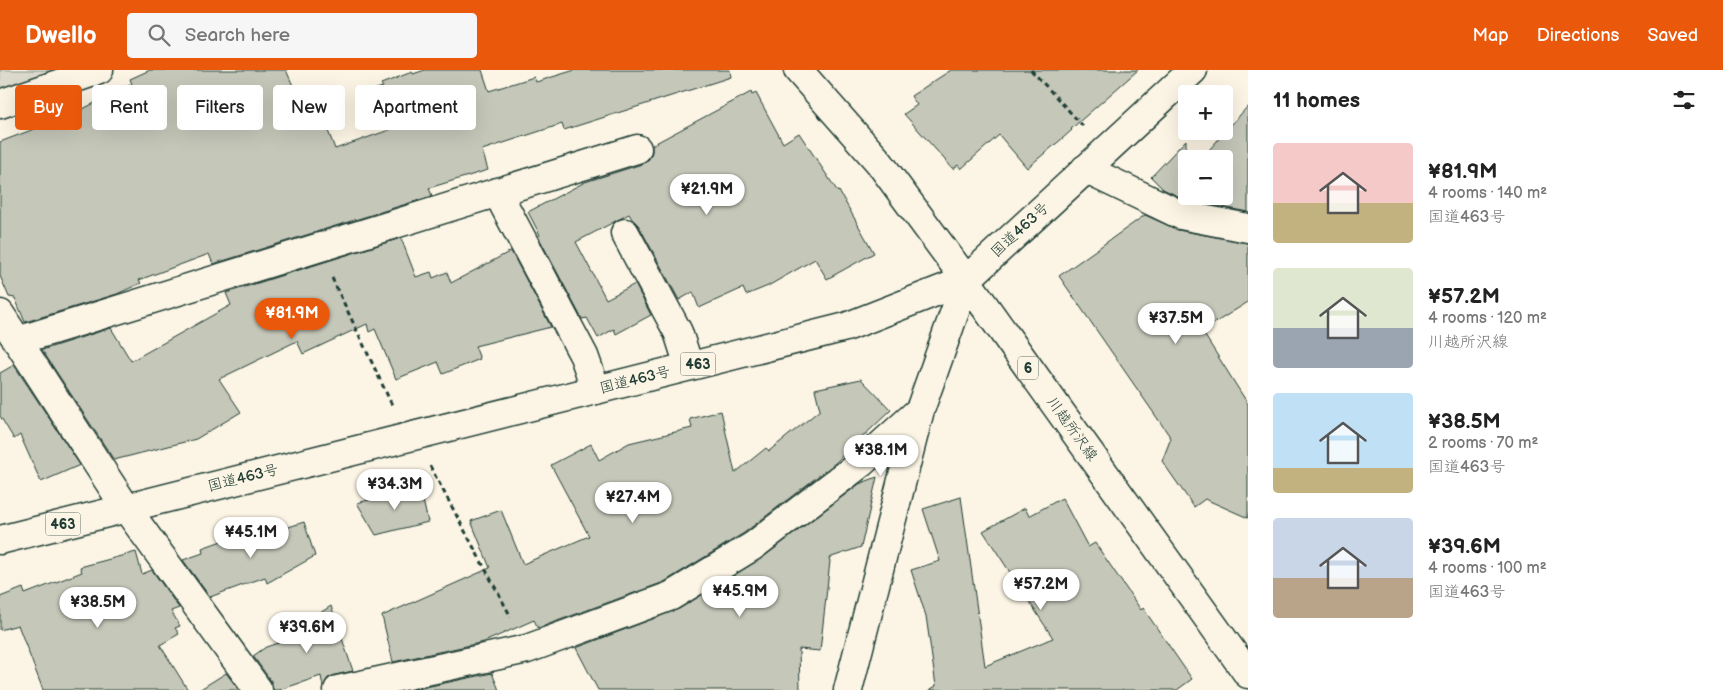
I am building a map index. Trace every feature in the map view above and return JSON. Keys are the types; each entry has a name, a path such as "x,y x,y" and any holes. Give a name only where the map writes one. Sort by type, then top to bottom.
{"main road":[{"path":"0,104 99,70"},
{"name":"川越所沢線","path":"798,70 879,162 966,280 1248,674"},
{"name":"国道463号","path":"0,540 846,328 966,280 1193,70"},
{"path":"17,341 637,149"},
{"path":"1085,169 1181,215 1248,228"},
{"path":"497,192 584,356 596,390"},
{"path":"625,233 678,332 689,366"},
{"path":"848,690 920,410 966,280"},
{"path":"0,314 126,508 258,690"},
{"path":"338,690 527,649 671,596 753,546 860,464 920,410"}],"path":[{"path":"1030,70 1106,150"}],"shaded area":[{"path":"0,70 77,70 27,85 15,85 15,89 0,93"}],"building":[{"path":"150,70 286,70 293,85 273,85 273,130 328,130 335,149 389,130 476,130 476,85 381,84 412,72 413,74 425,70 482,70 489,91 534,77 536,82 575,70 730,70 731,77 564,130 562,124 482,150 488,170 429,188 432,196 213,264 209,254 139,280 141,283 117,294 25,322 15,298 9,297 0,276 0,142 32,130 82,130 82,109 92,104 92,130 167,130 167,85 130,85 132,84 130,79"},
{"path":"951,70 1138,70 1027,168 999,135 961,169 958,165 953,169 904,114 917,105 911,96"},
{"path":"751,92 752,95 756,93 783,143 799,133 839,191 874,253 827,279 815,259 768,286 746,295 743,288 699,308 693,292 679,300 639,226 629,214 576,242 606,299 635,284 651,315 616,334 614,329 598,338 587,318 582,319 538,236 540,235 528,212 585,182 642,164 649,159 652,145"},
{"path":"1248,106 1248,212 1212,205 1233,205 1233,150 1209,150 1218,140 1233,140 1233,123"},
{"path":"1186,140 1186,150 1178,150 1178,196 1163,189 1151,177"},
{"path":"1145,215 1178,230 1248,243 1248,302 1202,331 1248,404 1248,518 1205,499 1194,507 1162,461 1171,438 1059,276"},
{"path":"401,238 416,277 431,272 433,278 447,272 451,283 511,251 551,327 475,346 480,359 443,374 438,362 396,379 375,329 369,332 367,324 303,354 297,341 219,379 241,412 196,439 114,460 42,350 111,328 131,361 231,305 226,293"},
{"path":"14,365 80,465 41,482 20,435 14,439 0,416 0,373"},
{"path":"861,379 891,410 834,464 744,533 664,582 538,628 534,620 484,642 393,662 382,616 490,568 471,521 501,510 523,564 589,536 551,465 591,444 599,460 629,443 692,428 690,419 721,411 735,473 766,448 769,451 820,410 815,389"},
{"path":"877,477 861,547 829,558 820,651 799,649 800,690 598,690 576,648 679,609 762,558 859,484"},
{"path":"420,487 428,522 376,535 357,503"},
{"path":"961,497 985,666 1053,638 983,531 1025,508 1029,516 1062,498 1088,547 1095,543 1192,679 1177,690 929,690 936,686 926,616 911,570 940,561 923,509"},
{"path":"304,522 315,556 267,583 265,577 210,597 183,560 203,553 202,548 244,533 246,541"},
{"path":"136,552 142,574 152,570 179,608 171,611 180,626 175,628 179,634 160,645 188,690 43,690 18,625 0,630 0,597 23,588 25,594 82,572 80,567"},
{"path":"331,606 353,671 328,678 323,687 321,676 279,690 273,690 271,681 253,656 266,647 287,640 285,635"},
{"path":"226,673 239,690 199,690"},
{"path":"492,673 499,690 412,690"}]}
